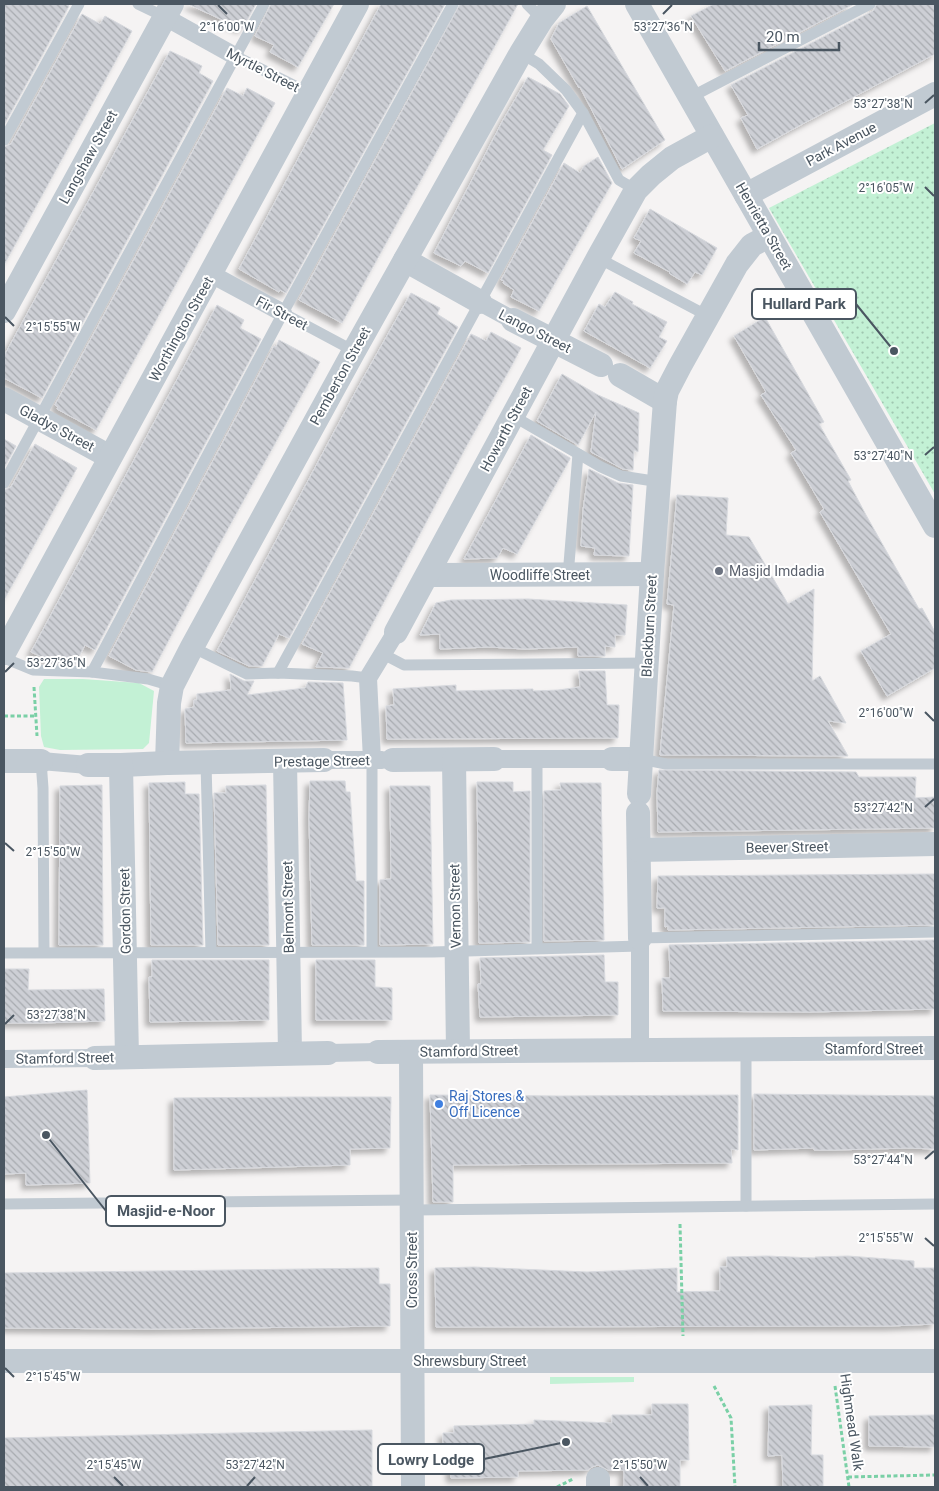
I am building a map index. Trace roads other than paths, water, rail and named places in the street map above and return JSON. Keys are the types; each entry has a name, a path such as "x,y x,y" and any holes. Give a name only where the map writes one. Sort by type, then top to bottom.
{"street":[{"name":"Worthington Street","path":"4,653 357,4"},
{"name":"Henrietta Street","path":"637,4 935,526"},
{"name":"Pemberton Street","path":"167,763 169,703 172,686 354,350 521,53 541,9"},
{"name":"Myrtle Street","path":"168,10 235,56"},
{"name":"Langshaw Street","path":"4,310 168,10"},
{"name":"Park Avenue","path":"746,195 935,94"},
{"name":"Howarth Street","path":"368,678 428,575 636,190 672,158 712,136"},
{"name":"Blackburn Street","path":"640,1050 639,804 652,574 665,401 680,366 737,264 758,241 769,236"},
{"name":"Lango Street","path":"406,260 513,320 611,370 665,401"},
{"name":"Fir Street","path":"211,274 283,313"},
{"name":"Gladys Street","path":"4,399 110,457"},
{"name":"Woodliffe Street","path":"428,575 568,576 652,574"},
{"path":"368,678 382,760"},
{"name":"Prestage Street","path":"4,761 41,761 121,766 167,763 324,760 641,760"},
{"name":"Vernon Street","path":"454,760 458,1051"},
{"name":"Belmont Street","path":"285,761 290,1053"},
{"name":"Gordon Street","path":"121,766 127,1057"},
{"name":"Beever Street","path":"639,850 935,844"},
{"name":"Stamford Street","path":"4,1059 458,1051 935,1048"},
{"name":"Cross Street","path":"411,1052 412,1487"},
{"name":"Shrewsbury Street","path":"4,1361 935,1360"}],"lane":[{"path":"4,140 79,4"},
{"name":"Myrtle Street","path":"138,4 168,10"},
{"path":"4,483 264,4"},
{"path":"92,672 283,313 453,4"},
{"path":"691,96 870,4"},
{"path":"521,53 539,64 566,90 583,113 619,180 636,190"},
{"name":"Myrtle Street","path":"235,56 308,93"},
{"path":"278,673 583,113"},
{"path":"598,258 708,316"},
{"name":"Fir Street","path":"283,313 354,350"},
{"path":"513,416 578,454 621,476 660,482"},
{"path":"568,576 578,454"},
{"path":"192,647 247,674 278,673 368,678"},
{"path":"383,654 404,665 647,663"},
{"path":"4,658 33,670 92,672 148,679 172,686"},
{"path":"537,759 538,948"},
{"path":"372,951 382,760"},
{"path":"641,760 666,764 935,764"},
{"path":"41,761 43,788 44,952"},
{"path":"206,763 211,952"},
{"path":"4,952 456,951 640,942 935,932"},
{"path":"746,1049 746,1206"},
{"path":"4,1204 746,1206 935,1204"}],"place":[{"name":"Hullard Park","path":"894,351"},
{"name":"Masjid Imdadia","path":"719,571"},
{"name":"Raj Stores & Off Licence","path":"439,1104"},
{"name":"Masjid-e-Noor","path":"46,1135"},
{"name":"Lowry Lodge","path":"566,1442"}]}
